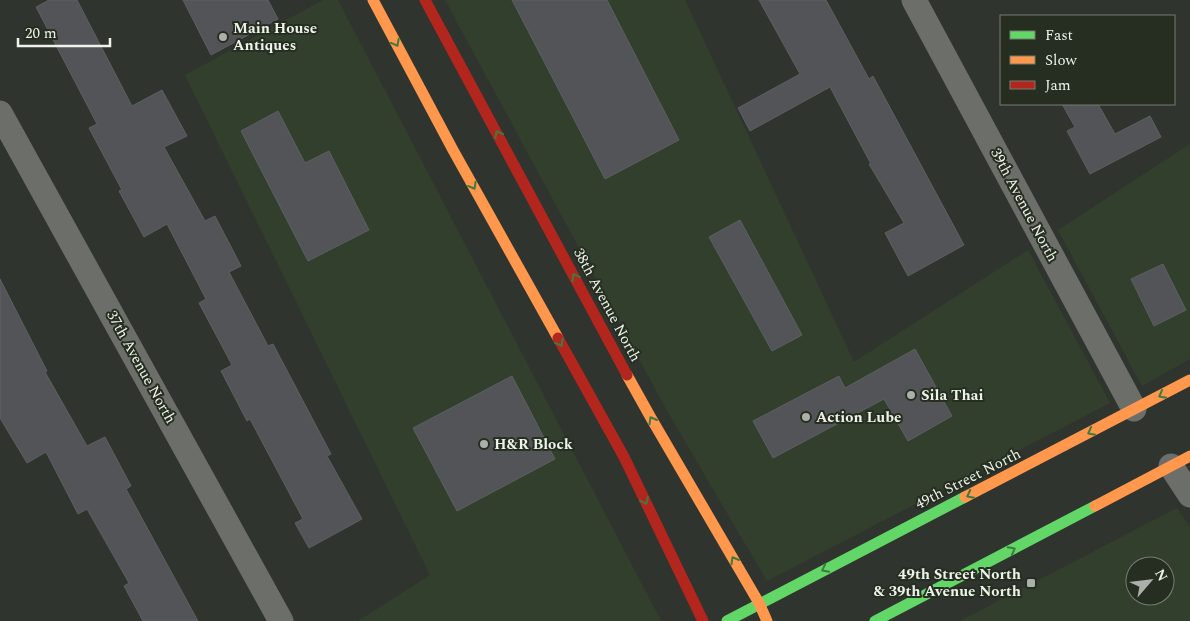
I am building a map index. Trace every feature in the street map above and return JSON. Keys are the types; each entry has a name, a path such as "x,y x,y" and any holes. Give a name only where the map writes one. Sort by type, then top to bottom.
{"main road":[{"path":"373,0 453,150 624,457 703,621"},
{"name":"38th Avenue North","path":"425,0 650,418 758,602 767,621"},
{"name":"49th Street North","path":"727,621 758,602 1190,380"},
{"path":"875,621 1181,461"}],"street":[{"name":"39th Avenue North","path":"914,0 1134,410"},
{"name":"37th Avenue North","path":"0,113 281,621"},
{"path":"1181,461 1190,495"}],"shaded area":[{"path":"323,0 338,0 661,621 358,621 430,575 185,75"},
{"path":"445,0 685,0 854,362 1028,250 1110,403 767,581 666,409"},
{"path":"1190,144 1190,359 1142,386 1058,230"},
{"path":"1177,508 1190,527 1190,621 960,621"}],"building":[{"path":"49,0 77,0 132,106 162,90 187,136 164,147 205,221 215,216 241,266 229,272 268,346 273,344 331,454 327,456 362,519 309,548 295,523 303,519 250,419 247,421 221,371 232,365 199,303 206,299 167,224 144,237 119,191 122,190 89,128 97,124 36,7"},
{"name":"Main House Antiques","path":"183,0 268,0 278,19 211,55"},
{"path":"512,0 607,0 679,140 605,179"},
{"path":"759,0 826,0 869,79 873,76 964,245 908,276 885,233 904,223 869,164 871,164 830,87 750,131 738,108 800,74"},
{"path":"1063,105 1099,105 1115,134 1150,116 1161,137 1090,174 1067,131 1075,127"},
{"path":"278,111 305,163 329,151 369,230 308,261 241,131"},
{"path":"740,220 802,335 772,351 709,237"},
{"path":"1163,264 1186,310 1154,326 1131,279"},
{"path":"0,279 47,371 45,372 87,446 105,437 131,486 126,489 198,621 143,621 124,586 129,583 87,509 78,514 46,452 27,463 0,418"},
{"path":"915,349 952,416 908,441 884,399 773,458 753,421 839,376 845,388"},
{"name":"H&R Block","path":"512,376 555,459 457,511 413,428"}],"traffic: fast":[{"path":"727,621 965,497"},
{"path":"875,621 1095,506"}],"traffic: slow":[{"path":"373,0 453,150 558,338"},
{"path":"627,375 759,603 767,621"},
{"path":"965,497 1190,380"},
{"path":"1095,506 1190,456"}],"traffic: jam":[{"path":"425,0 627,375"},
{"path":"558,338 624,457 703,621"}],"place":[{"name":"Main House Antiques","path":"223,37"},
{"name":"Sila Thai","path":"911,395"},
{"name":"Action Lube","path":"806,417"},
{"name":"H&R Block","path":"484,444"},
{"name":"49th Street North & 39th Avenue North","path":"1031,583"}]}
